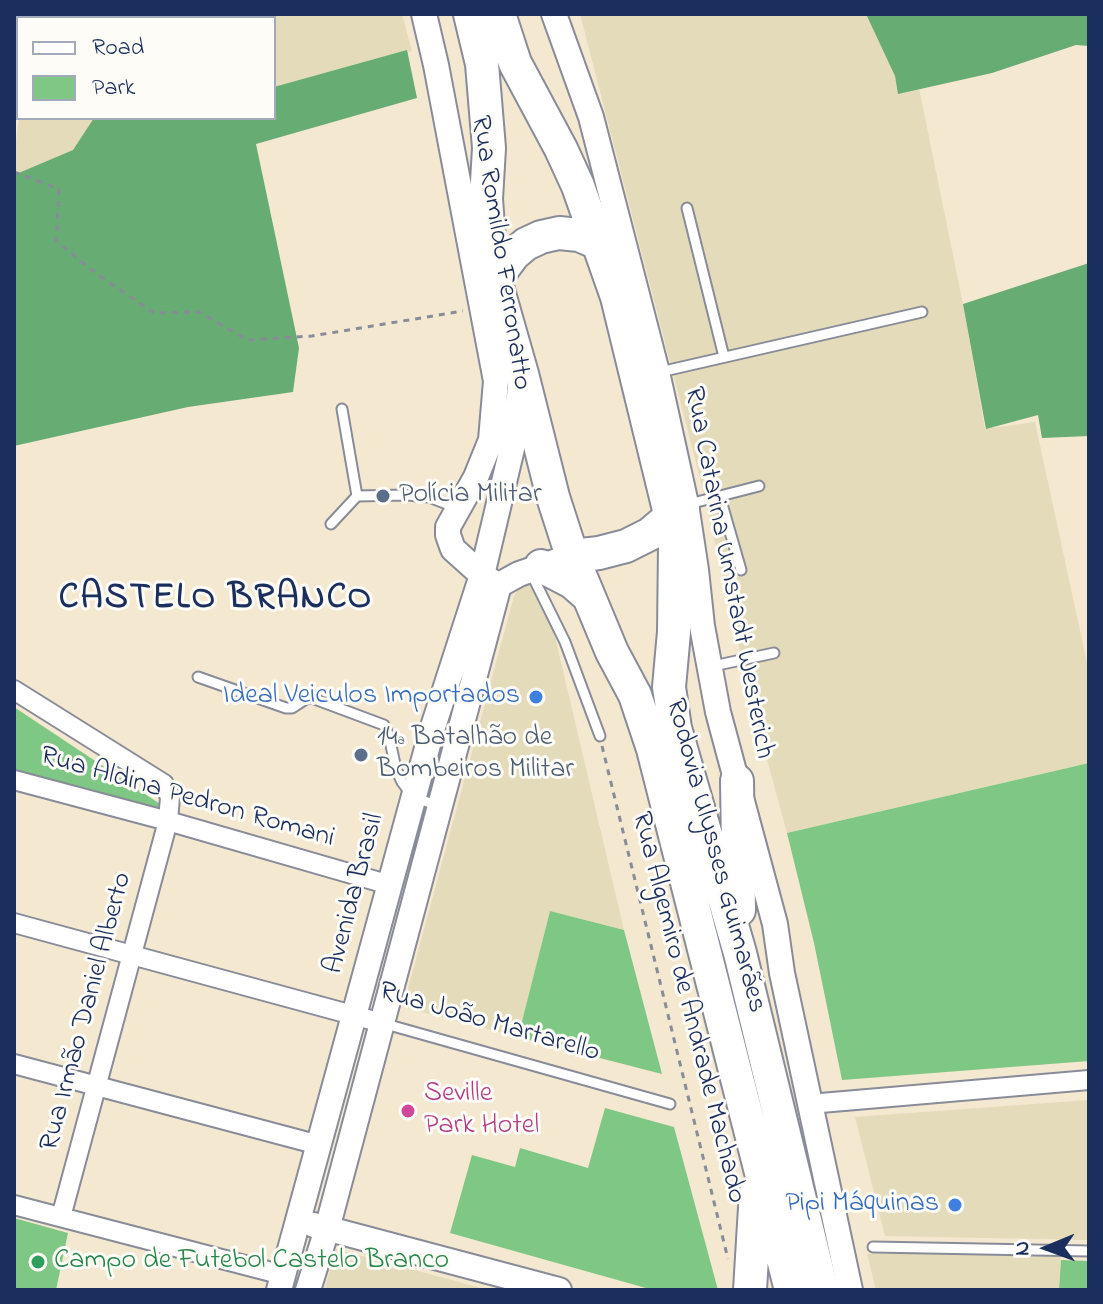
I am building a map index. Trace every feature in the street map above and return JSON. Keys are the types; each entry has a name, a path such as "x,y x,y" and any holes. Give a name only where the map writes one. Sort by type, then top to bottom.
{"highway":[{"name":"Rodovia Ulysses Guimarães","path":"470,14 482,64 489,148 486,199 496,283 553,497 572,556 612,652 635,695 653,749 791,1290"},
{"name":"Rodovia Ulysses Guimarães","path":"499,14 515,63 612,249 617,297 679,511 669,687 675,728 740,953 822,1290"},
{"path":"496,283 514,254 541,237 559,233 579,235 612,249"},
{"path":"572,556 626,546 650,534 679,511"},
{"path":"535,568 572,582 589,597"},
{"path":"737,781 740,953"},
{"path":"750,1290 757,1159"}],"street":[{"name":"Rua Romildo Ferronatto","path":"424,14 496,381 491,440 476,477 448,527 449,542 453,549 490,580"},
{"name":"Rua Catarina Umstadt Westerich","path":"554,14 591,117 612,249 657,372 679,511 696,570 702,626 718,712 775,924 782,973 850,1290"},
{"name":"Avenida Brasil","path":"308,1290 327,1229 439,806 490,580 522,374"},
{"path":"490,580 572,556"},
{"name":"Avenida Brasil","path":"281,1282 432,730 490,580"},
{"path":"14,690 164,784 170,797 168,821"},
{"name":"Rua Aldina Pedron Romani","path":"14,780 390,885"},
{"name":"Rua Irmão Daniel Alberto","path":"61,1217 168,821"},
{"name":"Rua João Martarello","path":"14,923 382,1023"},
{"path":"14,1064 319,1145"},
{"path":"809,1104 1089,1080"},
{"path":"14,1205 281,1282"},
{"path":"298,1221 559,1290"}],"lane":[{"path":"687,208 724,357"},
{"path":"657,372 922,312"},
{"path":"342,409 357,496"},
{"path":"679,511 759,486"},
{"path":"331,524 357,496 429,497 459,510"},
{"path":"720,497 741,570"},
{"path":"535,568 600,736"},
{"path":"710,667 774,653"},
{"path":"198,677 286,708 292,708 309,697 384,725 402,782 413,797 439,806"},
{"name":"Rua João Martarello","path":"382,1023 670,1104"},
{"path":"873,1247 1089,1251"}],"path":[{"path":"14,172 59,189 56,241 154,313 199,312 248,340 312,336 462,311 485,320"},
{"name":"Rua Algemiro de Andrade Machado","path":"600,736 728,1259"}],"shaded area":[{"path":"402,14 412,51 276,95 276,16 34,16"},
{"path":"580,14 866,14 895,76 898,93 919,88 985,429 1035,422 1089,672 1089,763 787,833 753,708 700,478"},
{"path":"19,120 200,120 14,181"},
{"path":"541,577 624,930 550,911 518,1037 403,1007 514,596 521,585"},
{"path":"1089,1100 1089,1240 885,1236 855,1117"},
{"path":"336,1249 489,1290 324,1290"},
{"path":"1061,1253 1059,1290 876,1290 867,1254"}],"green space":[{"path":"866,14 1089,14 1089,46 1076,45 992,73 898,94 895,76"},
{"path":"407,50 417,98 256,144 299,348 293,392 188,407 14,446 14,175 73,150 93,120 276,120 276,86"},
{"path":"1089,263 1089,436 1042,438 1038,415 986,429 963,304"},
{"path":"14,707 160,804 157,815 14,773"},
{"path":"1089,763 1089,1061 842,1080 814,943 787,833"},
{"path":"550,911 624,930 662,1074 518,1037"},
{"path":"605,1108 674,1127 718,1290 653,1290 450,1233 472,1155 515,1167 520,1148 588,1168"},
{"name":"Campo de Futebol Castelo Branco","path":"14,1218 68,1233 56,1290 14,1290"},
{"path":"1061,1260 1089,1261 1089,1290 1059,1290"}],"place":[{"name":"Polícia Militar","path":"383,496"},
{"name":"Ideal Veiculos Importados","path":"536,697"},
{"name":"14ª Batalhão de Bombeiros Militar","path":"361,755"},
{"name":"Seville Park Hotel","path":"408,1111"},
{"name":"Pipi Máquinas","path":"955,1205"},
{"name":"Campo de Futebol Castelo Branco","path":"38,1262"}],"district":[{"name":"CASTELO BRANCO","path":"216,601"}]}
